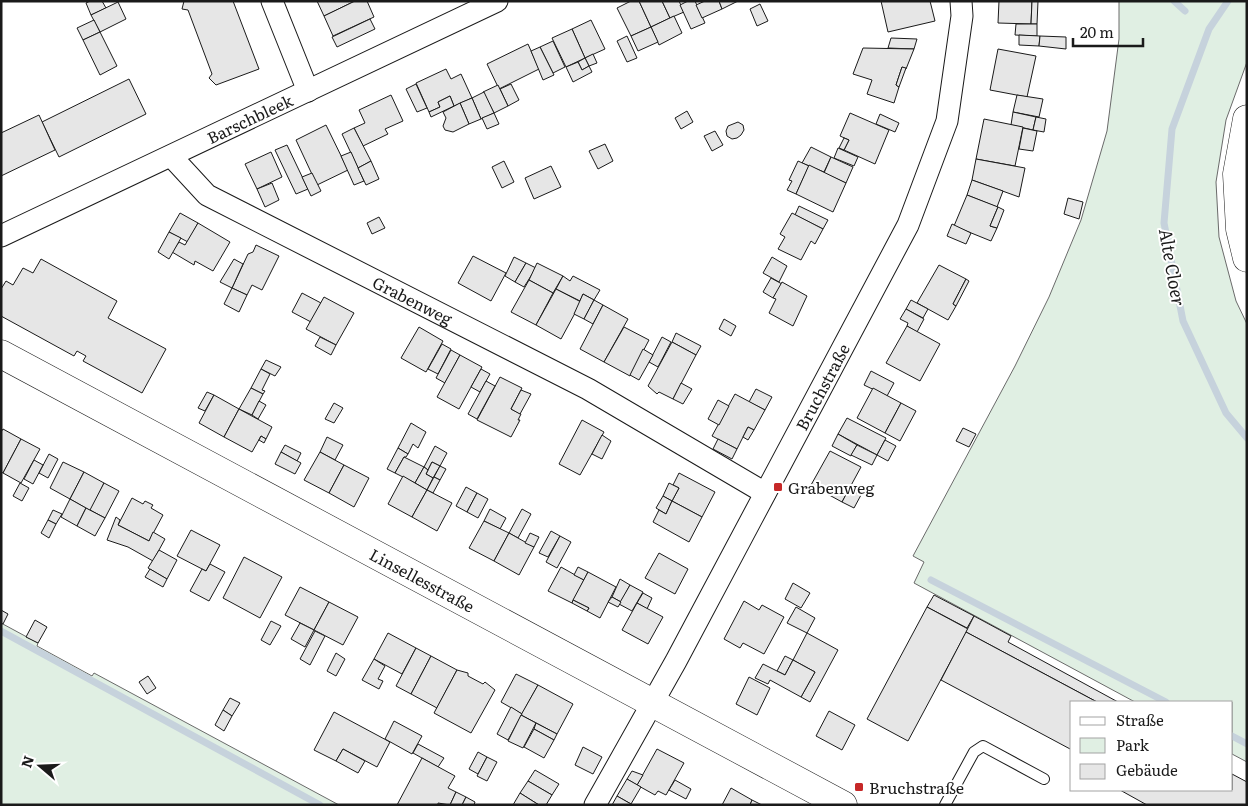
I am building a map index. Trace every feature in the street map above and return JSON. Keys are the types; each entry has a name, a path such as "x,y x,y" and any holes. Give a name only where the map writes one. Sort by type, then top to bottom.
{"main road":[{"path":"1247,119 1237,174 1240,230 1247,258"},
{"name":"Linsellesstraße","path":"1,354 843,805"}],"street":[{"path":"272,1 308,91"},
{"name":"Barschbleek","path":"1,236 497,1"},
{"name":"Bruchstraße","path":"595,805 908,225 947,121 962,16 961,1"},
{"name":"Grabenweg","path":"171,156 207,195 588,389 765,493"}],"lane":[{"path":"945,805 974,752 983,746 1044,779"}],"green space":[{"path":"1119,1 1247,1 1247,62 1226,120 1216,182 1219,237 1236,301 1247,324 1247,762 1233,755 1233,701 1133,701 914,583 924,562 913,556 1015,366 1049,297 1081,220 1107,131 1119,39"},
{"path":"1,623 38,643 37,646 92,676 94,673 339,805 1,805"}],"building":[{"path":"102,1 106,8 91,15 86,3"},
{"path":"184,1 233,1 259,69 216,85 209,78 212,74 188,10 182,9"},
{"path":"317,1 355,1 324,16"},
{"path":"355,1 367,1 374,17 333,36 324,16"},
{"path":"631,1 639,1 651,27 631,36 617,8"},
{"path":"639,1 662,1 670,18 651,27"},
{"path":"662,1 679,1 684,12 670,18"},
{"path":"688,1 695,1 705,23 691,29 680,5"},
{"path":"705,1 719,1 722,9 702,18 696,5"},
{"path":"719,1 738,1 722,9"},
{"path":"881,1 930,1 935,21 888,32"},
{"path":"999,1 1032,1 1031,24 998,23"},
{"path":"1032,1 1038,1 1037,24 1031,24"},
{"path":"118,2 126,19 100,32 91,15"},
{"path":"760,4 768,21 757,26 750,9"},
{"path":"674,16 682,33 659,45 651,27"},
{"path":"370,19 375,29 337,47 332,37"},
{"path":"94,20 100,32 83,40 77,28"},
{"path":"591,20 605,49 585,58 572,29"},
{"path":"1016,24 1037,24 1037,36 1015,35"},
{"path":"651,27 658,42 638,51 631,36"},
{"path":"572,29 585,58 566,67 552,38"},
{"path":"100,32 117,66 100,75 83,40"},
{"path":"1019,35 1040,36 1039,46 1019,45"},
{"path":"627,36 637,58 627,62 617,41"},
{"path":"1040,36 1066,37 1066,49 1039,46"},
{"path":"891,38 917,39 914,49 888,48"},
{"path":"553,41 565,67 553,73 540,47"},
{"path":"528,44 539,69 499,89 487,64"},
{"path":"540,47 554,75 543,80 531,51"},
{"path":"863,48 914,49 906,69 902,67 896,85 899,87 894,103 867,94 872,80 853,74"},
{"path":"998,49 1036,56 1027,97 990,90"},
{"path":"593,54 597,63 589,66 585,58"},
{"path":"585,58 589,66 582,70 578,62"},
{"path":"578,62 582,70 589,66 592,72 573,82 566,67"},
{"path":"902,67 906,68 899,87 896,85"},
{"path":"446,69 451,79 461,74 472,98 454,106 450,96 438,102 440,107 429,112 416,83"},
{"path":"129,79 146,114 59,157 42,122"},
{"path":"416,84 427,108 417,112 406,89"},
{"path":"511,84 519,100 508,106 500,89"},
{"path":"498,85 508,106 494,113 483,92"},
{"path":"484,92 494,113 481,119 472,98"},
{"path":"391,95 403,121 385,129 388,134 363,146 354,128 365,123 359,110"},
{"path":"1017,95 1043,99 1039,117 1013,112"},
{"path":"450,96 454,106 431,117 429,112 440,107 438,102"},
{"path":"472,98 481,119 469,124 460,103"},
{"path":"460,103 469,124 453,132 445,130 443,126 446,118 443,112"},
{"path":"687,111 693,122 681,129 675,118"},
{"path":"1013,112 1036,117 1033,130 1011,125"},
{"path":"494,113 499,124 487,129 482,118"},
{"path":"850,113 889,130 875,164 844,150 849,140 840,136"},
{"path":"880,114 899,123 895,132 876,124"},
{"path":"39,115 55,150 1,176 1,133"},
{"path":"1036,117 1046,119 1044,132 1033,130"},
{"path":"984,119 1023,127 1015,166 976,159"},
{"path":"738,122 743,125 744,130 737,138 732,139 727,136 726,131 728,126"},
{"path":"326,125 348,170 317,185 296,140"},
{"path":"354,128 371,161 358,168 342,134"},
{"path":"1023,128 1037,131 1033,151 1019,149"},
{"path":"715,131 723,145 712,151 704,136"},
{"path":"844,138 849,140 844,150 839,148"},
{"path":"605,144 613,161 598,169 589,151"},
{"path":"287,145 308,189 296,194 275,150"},
{"path":"811,147 831,157 824,172 802,163"},
{"path":"838,148 858,157 854,166 834,158"},
{"path":"271,152 282,177 257,189 245,164"},
{"path":"351,152 364,181 354,185 341,156"},
{"path":"831,157 853,167 846,183 824,173"},
{"path":"976,159 1025,168 1019,197 972,180"},
{"path":"371,161 379,179 366,185 358,168"},
{"path":"504,161 514,182 502,188 492,167"},
{"path":"798,161 809,166 796,194 787,190 792,181 789,180"},
{"path":"809,165 846,183 833,212 796,194"},
{"path":"551,166 561,187 534,199 525,178"},
{"path":"312,173 321,191 311,196 302,177"},
{"path":"972,180 1003,191 997,207 967,195"},
{"path":"272,183 279,200 265,207 257,189"},
{"path":"967,195 998,207 990,226 997,228 991,241 954,226"},
{"path":"1068,198 1083,202 1079,219 1064,214"},
{"path":"799,206 828,220 823,229 795,215"},
{"path":"998,207 1004,210 997,228 990,226"},
{"path":"180,213 198,223 188,242 169,232"},
{"path":"792,213 823,229 815,244 811,241 801,260 778,249 785,237 780,234"},
{"path":"379,217 385,228 372,234 367,223"},
{"path":"198,223 230,242 213,271 195,261 194,265 172,252 179,242 185,245"},
{"path":"952,224 971,233 966,244 947,236"},
{"path":"169,232 181,238 169,259 158,252"},
{"path":"256,245 279,256 262,290 252,285 247,295 232,288 248,254 253,252"},
{"path":"473,256 506,273 491,301 458,283"},
{"path":"514,257 526,263 515,282 505,276"},
{"path":"772,257 787,266 779,282 763,273"},
{"path":"41,259 117,301 108,318 166,349 142,393 83,361 86,356 77,351 74,356 1,316 1,289 6,281 13,285 23,268 33,273"},
{"path":"234,259 243,264 232,288 220,282"},
{"path":"526,263 536,268 524,287 515,282"},
{"path":"537,263 563,276 553,293 529,280"},
{"path":"939,265 966,279 953,304 956,306 948,320 917,303"},
{"path":"563,276 570,281 573,276 600,290 594,300 583,294 580,301 556,289"},
{"path":"771,278 782,284 773,298 763,292"},
{"path":"966,279 969,281 956,306 953,304"},
{"path":"529,280 553,293 536,325 511,312"},
{"path":"782,282 807,296 793,326 769,313 776,299 773,298"},
{"path":"232,288 247,295 239,312 224,304"},
{"path":"556,289 581,302 561,339 536,325"},
{"path":"302,293 321,303 311,322 292,312"},
{"path":"583,294 594,300 584,319 574,314"},
{"path":"324,297 354,313 336,345 306,329"},
{"path":"594,300 603,305 593,324 584,319"},
{"path":"911,300 928,309 923,318 906,309"},
{"path":"603,305 628,319 604,362 580,349"},
{"path":"906,309 924,319 917,332 907,326 908,323 900,319"},
{"path":"724,319 736,326 731,336 719,329"},
{"path":"907,326 940,344 920,381 886,363"},
{"path":"419,327 443,341 426,372 401,358"},
{"path":"624,327 649,340 630,376 604,362"},
{"path":"676,333 701,346 696,355 672,342"},
{"path":"320,337 336,345 331,355 315,346"},
{"path":"662,337 671,342 658,367 649,362"},
{"path":"672,342 696,355 673,399 659,392 657,394 648,386"},
{"path":"442,344 451,349 438,374 428,369"},
{"path":"643,349 653,355 639,380 630,375"},
{"path":"451,350 460,355 445,383 436,378"},
{"path":"460,355 482,367 459,409 437,397"},
{"path":"266,360 281,367 275,376 261,369"},
{"path":"261,369 270,374 262,390 265,391 263,394 251,388"},
{"path":"481,369 490,374 480,392 471,387"},
{"path":"871,371 894,383 887,396 864,385"},
{"path":"500,377 522,388 511,409 521,414 511,437 477,420"},
{"path":"486,381 495,386 477,419 468,414"},
{"path":"681,383 692,389 683,404 673,399"},
{"path":"251,388 263,394 252,415 239,409"},
{"path":"873,388 901,403 885,433 857,418"},
{"path":"756,389 772,397 765,410 749,402"},
{"path":"521,390 531,394 520,414 511,409"},
{"path":"207,392 214,395 205,411 198,408"},
{"path":"735,394 765,410 754,430 748,427 737,449 712,436"},
{"path":"214,395 239,409 224,437 199,423"},
{"path":"718,400 729,406 719,425 708,419"},
{"path":"259,401 266,405 258,419 252,415"},
{"path":"334,403 343,408 334,423 325,419"},
{"path":"901,403 916,411 900,441 885,433"},
{"path":"239,409 272,427 266,439 261,436 252,452 224,437"},
{"path":"847,418 886,438 877,455 838,434"},
{"path":"582,420 604,432 580,475 559,464"},
{"path":"411,423 426,432 418,448 413,444 408,454 398,448"},
{"path":"748,427 754,430 748,440 743,437"},
{"path":"963,428 976,434 969,447 956,441"},
{"path":"3,429 21,439 3,473 1,472 1,432"},
{"path":"838,434 857,445 851,456 832,446"},
{"path":"602,435 611,441 602,459 592,454"},
{"path":"261,436 266,439 264,443 259,440"},
{"path":"327,437 343,445 335,460 320,452"},
{"path":"21,439 40,449 21,483 3,473"},
{"path":"718,439 737,449 732,459 713,449"},
{"path":"885,440 896,446 888,461 877,455"},
{"path":"285,445 301,453 297,461 281,452"},
{"path":"857,445 877,455 872,465 851,455"},
{"path":"435,446 447,453 440,466 432,462 428,470 424,467"},
{"path":"398,448 408,454 404,457 395,473 387,469"},
{"path":"830,451 861,467 842,502 811,485"},
{"path":"281,452 301,463 295,474 275,464"},
{"path":"320,452 344,465 329,493 304,480"},
{"path":"49,454 58,459 48,478 39,473"},
{"path":"404,457 424,467 415,483 395,473"},
{"path":"34,460 43,465 33,484 24,479"},
{"path":"63,462 84,472 70,499 50,488"},
{"path":"432,462 440,466 433,478 426,474"},
{"path":"344,465 369,478 354,507 329,493"},
{"path":"440,466 446,469 440,480 434,477"},
{"path":"424,467 428,470 426,474 433,478 427,490 415,483"},
{"path":"84,472 104,483 91,511 70,499"},
{"path":"679,473 715,492 702,517 672,501 679,488 673,485"},
{"path":"403,476 427,490 412,517 388,504"},
{"path":"434,477 440,480 433,493 427,490"},
{"path":"20,483 29,488 22,501 13,496"},
{"path":"104,483 119,491 105,518 90,510"},
{"path":"669,483 679,488 672,501 663,496"},
{"path":"466,487 477,493 467,512 456,506"},
{"path":"849,489 861,495 854,508 842,502"},
{"path":"427,490 452,503 437,531 412,517"},
{"path":"477,493 488,499 478,518 467,512"},
{"path":"663,496 672,501 666,514 656,508"},
{"path":"132,498 143,504 145,501 153,505 151,508 163,515 149,541 118,525"},
{"path":"70,499 86,508 77,526 61,517"},
{"path":"672,501 702,517 689,542 653,522 659,510 666,514"},
{"path":"86,508 105,518 95,536 77,526"},
{"path":"490,509 506,518 500,529 484,521"},
{"path":"522,509 531,514 518,538 509,533"},
{"path":"53,510 62,514 56,524 48,520"},
{"path":"116,517 120,520 118,525 149,541 153,532 165,539 153,561 128,547 107,540"},
{"path":"48,520 56,524 49,538 41,533"},
{"path":"484,521 509,533 494,561 469,548"},
{"path":"191,530 220,545 206,571 177,556"},
{"path":"551,531 560,536 548,557 539,553"},
{"path":"509,533 534,547 519,575 494,561"},
{"path":"530,533 539,537 534,547 525,543"},
{"path":"560,536 571,542 557,568 546,562"},
{"path":"159,550 177,560 167,579 148,568"},
{"path":"659,553 688,569 675,594 645,578"},
{"path":"244,557 282,577 260,618 223,598"},
{"path":"210,564 225,572 209,601 190,591 202,569 206,571"},
{"path":"561,567 584,580 572,603 548,591"},
{"path":"578,567 588,572 584,580 574,575"},
{"path":"150,569 167,579 163,587 145,577"},
{"path":"588,572 616,587 600,618 587,611 589,608 573,600"},
{"path":"620,579 630,585 621,602 612,597"},
{"path":"793,583 810,593 801,608 785,599"},
{"path":"630,585 643,592 632,611 619,604"},
{"path":"300,587 329,602 314,630 285,615"},
{"path":"643,593 652,598 647,609 637,603"},
{"path":"934,595 974,616 967,628 927,607"},
{"path":"612,597 621,602 618,607 608,602"},
{"path":"573,600 589,608 587,611 572,603"},
{"path":"744,601 759,610 762,605 784,617 764,654 743,643 740,648 724,639"},
{"path":"329,602 358,617 343,645 314,630"},
{"path":"637,603 663,617 648,644 622,630"},
{"path":"796,607 815,618 807,633 787,623"},
{"path":"927,607 968,629 908,741 867,719"},
{"path":"1,610 8,614 3,624 1,623"},
{"path":"974,616 1011,636 1008,642 1116,701 1095,701 966,632"},
{"path":"35,620 47,627 38,643 26,637"},
{"path":"271,621 281,626 270,645 261,640"},
{"path":"300,623 314,630 305,647 291,639"},
{"path":"315,631 325,636 310,665 300,659"},
{"path":"966,632 1095,701 1070,701 1070,749 941,680"},
{"path":"388,633 416,648 402,674 374,659"},
{"path":"807,633 838,650 810,702 801,697 815,672 793,660"},
{"path":"416,648 431,656 411,694 396,686"},
{"path":"336,653 345,659 336,676 327,671"},
{"path":"431,656 457,670 437,708 411,694"},
{"path":"785,656 793,660 785,675 777,671"},
{"path":"374,659 385,666 378,679 383,681 379,689 362,680"},
{"path":"793,660 815,672 801,697 770,680 768,684 755,678 763,664 785,675"},
{"path":"457,670 468,673 468,676 483,684 485,682 495,690 471,733 434,713"},
{"path":"516,674 538,685 522,714 501,702"},
{"path":"148,676 156,688 147,694 139,682"},
{"path":"749,677 770,688 757,715 736,704"},
{"path":"538,685 573,704 557,734 521,715"},
{"path":"230,698 240,703 232,716 223,710"},
{"path":"511,707 522,714 508,740 497,734"},
{"path":"223,710 232,716 224,731 215,725"},
{"path":"829,711 855,725 842,750 816,736"},
{"path":"334,712 390,742 377,767 343,749 336,761 314,750"},
{"path":"521,715 536,723 523,748 508,741"},
{"path":"394,721 422,736 412,754 385,739"},
{"path":"536,723 557,734 554,740 534,729"},
{"path":"534,729 554,740 544,758 524,747"},
{"path":"418,744 444,758 438,767 413,753"},
{"path":"583,747 602,757 593,774 575,765"},
{"path":"343,749 365,761 358,773 336,761"},
{"path":"657,749 684,763 666,795 658,791 655,795 637,785"},
{"path":"478,752 487,757 478,774 469,769"},
{"path":"487,757 497,762 487,781 477,776"},
{"path":"422,758 455,776 448,788 456,792 450,805 438,803 438,805 397,805"},
{"path":"535,770 559,784 552,795 528,781"},
{"path":"632,771 643,775 637,785 627,779"},
{"path":"1233,775 1247,782 1247,805 1147,805 1122,791 1233,791"},
{"path":"627,779 641,787 631,804 617,796"},
{"path":"675,780 691,789 686,799 669,790"},
{"path":"528,781 552,795 546,805 539,805 520,793"},
{"path":"731,788 752,800 750,805 722,805"},
{"path":"456,792 466,797 462,805 450,805"},
{"path":"520,793 539,805 513,805"},
{"path":"617,796 631,804 633,805 612,805"},
{"path":"466,797 475,802 474,805 462,805"},
{"path":"752,800 762,805 750,805"}],"waterway":[{"path":"1174,1 1185,11"},
{"name":"Alte Cloer","path":"1228,1 1209,29 1172,129 1164,223 1183,321 1226,413 1247,438"},
{"path":"931,580 1164,701"},
{"path":"1,631 320,805"},
{"path":"1233,737 1247,744"}],"place":[{"name":"Grabenweg","path":"778,487"},
{"name":"Bruchstraße","path":"859,787"}]}
